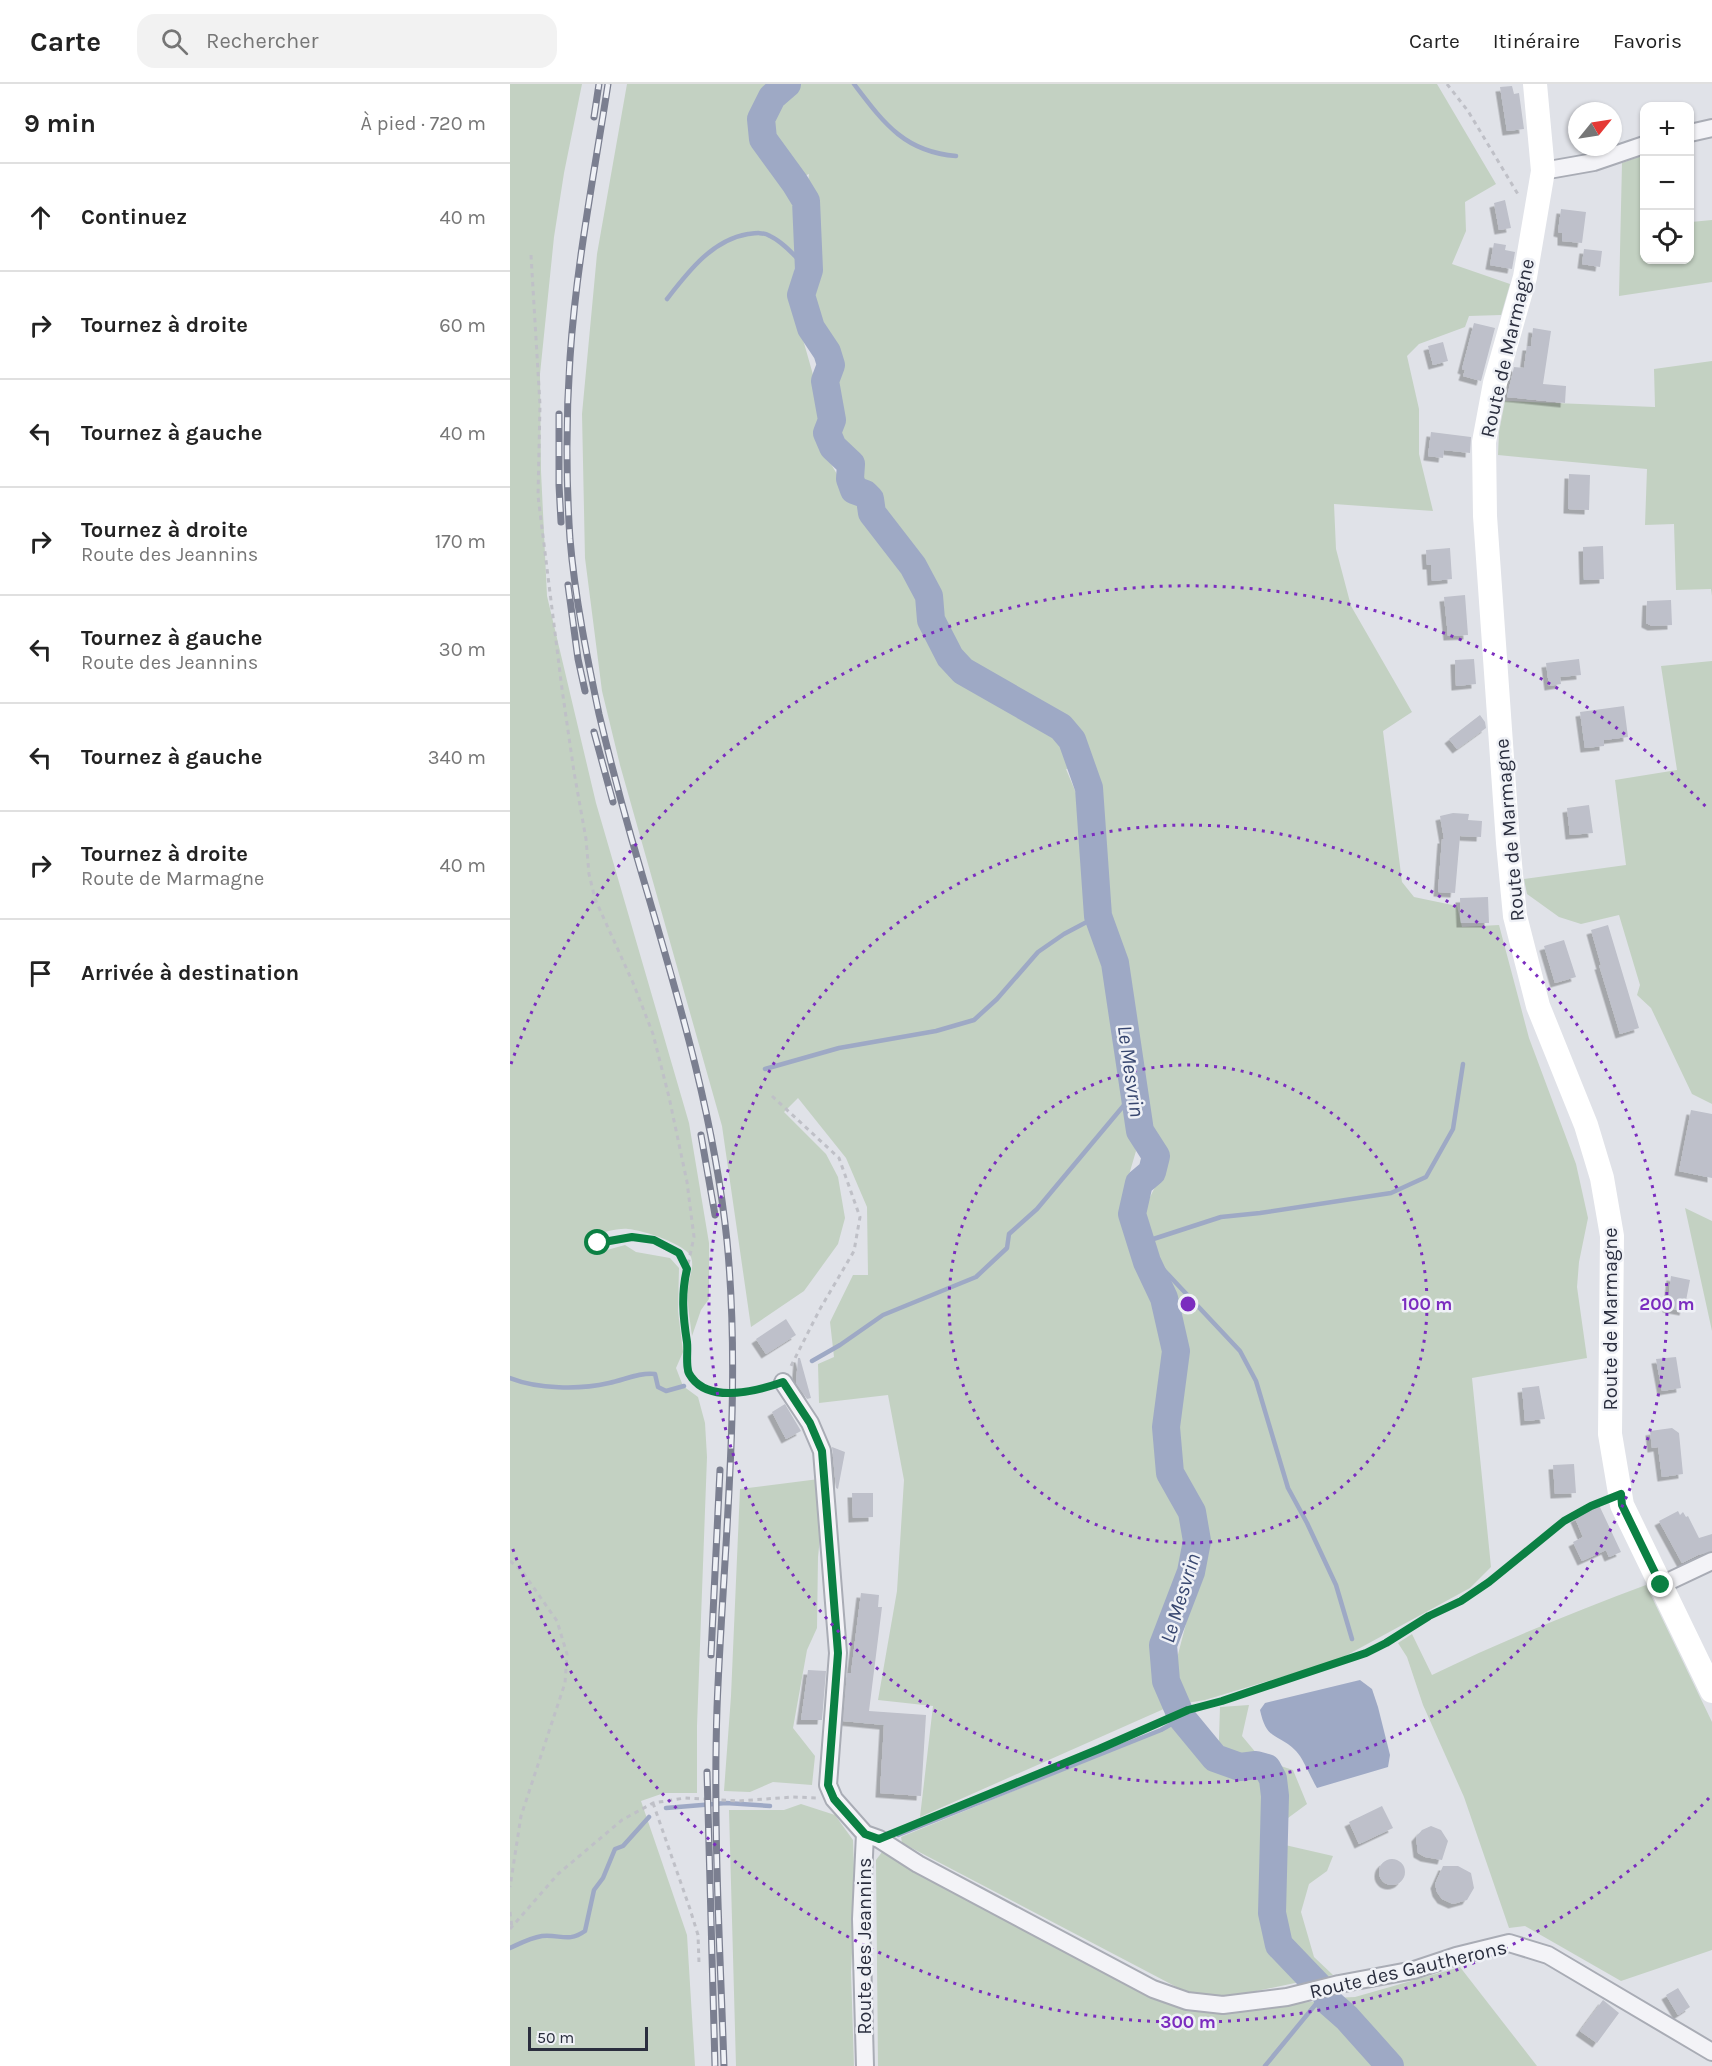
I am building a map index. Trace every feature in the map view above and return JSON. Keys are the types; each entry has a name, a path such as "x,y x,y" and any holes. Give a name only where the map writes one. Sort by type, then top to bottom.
{"main road":[{"name":"Route de Marmagne","path":"1535,84 1543,171 1525,277 1495,383 1484,442 1486,539 1515,916 1538,1005 1586,1125 1602,1178 1612,1236 1610,1434 1622,1505 1712,1691"}],"street":[{"path":"1694,132 1712,128"},
{"path":"1543,171 1594,162 1640,146"},
{"path":"783,1382 810,1423 822,1451 838,1653 828,1785 834,1799"},
{"path":"1661,1585 1712,1561"},
{"name":"Route des Jeannins","path":"834,1799 872,1837 861,1919 865,2066"},
{"name":"Route des Gautherons","path":"872,1837 918,1864 1153,1989 1187,2001 1223,2005 1300,1994 1414,1970 1456,1956 1509,1943 1548,1955 1712,2052"}],"path":[{"path":"1447,84 1468,111 1534,222"},
{"path":"531,255 540,405 538,496 562,689 586,839 589,874 595,899 634,985 652,1034 669,1097 687,1182 694,1237 683,1285 688,1351 687,1371 698,1386 710,1391 743,1392 783,1382 820,1309 854,1251 860,1217 839,1158 772,1096"},
{"path":"598,1243 632,1237 654,1240 679,1253 687,1269"},
{"path":"872,1837 1099,1749 1188,1710 1337,1664 1386,1643 1429,1616 1461,1601 1489,1582 1564,1521 1591,1506 1621,1494"},
{"path":"510,1561 522,1571 557,1621 567,1654 565,1683 521,1816 510,1887"},
{"path":"511,1928 558,1874 622,1820 653,1803 685,1798 738,1801 793,1797 834,1799"},
{"path":"653,1803 693,1917 698,1935 699,1963"},
{"path":"510,1912 511,1928"}],"green space":[{"path":"510,84 582,84 554,237 540,374 541,471 547,596 596,803 689,1123 709,1243 709,1299 701,1310 692,1336 688,1285 692,1261 687,1252 663,1238 635,1230 619,1229 591,1236 607,1250 625,1245 636,1252 670,1258 679,1268 678,1311 683,1352 676,1368 683,1386 698,1397 705,1423 707,1457 697,1726 697,1793 664,1793 641,1801 687,1935 695,2066 510,2066"},
{"path":"627,84 1437,84 1496,184 1465,202 1466,231 1452,264 1510,284 1501,315 1469,316 1465,327 1419,344 1407,356 1419,409 1419,454 1433,511 1334,504 1336,549 1351,606 1412,712 1383,731 1402,882 1414,897 1457,906 1462,927 1499,925 1529,1038 1576,1164 1588,1218 1579,1262 1577,1287 1587,1358 1472,1378 1491,1567 1470,1588 1338,1660 1205,1700 1180,1704 1176,1662 1201,1557 1201,1522 1178,1466 1171,1433 1181,1349 1171,1293 1139,1219 1163,1171 1166,1160 1146,1122 1132,986 1105,912 1103,844 1095,765 1066,769 1081,805 1082,881 1099,945 1112,971 1130,1129 1136,1151 1126,1185 1126,1214 1150,1288 1167,1365 1156,1435 1165,1473 1185,1509 1190,1541 1186,1566 1172,1588 1163,1616 1157,1649 1160,1685 1166,1708 920,1817 933,1706 878,1700 897,1591 904,1480 888,1395 819,1403 818,1364 834,1357 830,1322 853,1275 868,1275 867,1207 846,1158 798,1098 784,1112 826,1154 838,1177 845,1218 838,1244 804,1291 751,1327 722,1126 620,765 602,691 585,558 582,414 597,254","holes":["809,174 808,183 815,209 813,286 817,323 837,353 843,421 838,439 861,461 860,481 846,490 819,443 821,403 794,317 791,285 802,238 798,209 787,183"]},
{"path":"1640,156 1640,264 1694,264 1694,222 1712,220 1712,282 1619,296 1622,163"},
{"path":"1712,361 1712,596 1711,589 1676,590 1674,524 1645,525 1647,469 1498,455 1499,432 1505,401 1655,407 1654,369"},
{"path":"1712,661 1712,1104 1692,1094 1651,1008 1637,995 1640,985 1619,915 1581,924 1559,917 1527,894 1524,879 1626,865 1615,780 1677,770 1661,666"},
{"path":"1685,1208 1712,1221 1712,1331"},
{"path":"819,1479 821,1528 818,1557 817,1628 807,1650 793,1728 815,1756 812,1785 773,1782 750,1792 724,1791 731,1696 740,1489"},
{"path":"1646,1585 1712,1722 1712,1950 1621,1981 1525,1926 1509,1928 1464,1797 1423,1705 1407,1657 1398,1643 1412,1634 1432,1675 1538,1627"},
{"path":"1249,1705 1242,1736 1262,1760 1293,1770 1307,1804 1288,1818 1285,1845 1333,1856 1327,1871 1309,1884 1301,1912 1314,1957 1333,1975 1223,1998 1186,1992 902,1843 901,1837 1156,1733 1175,1723 1218,1769 1220,1707"},
{"path":"801,1804 835,1815 853,1840 855,1896 851,1972 854,2066 736,2066 729,1810 784,1810"},
{"path":"882,1852 1154,1999 1197,2011 1223,2013 1317,2001 1340,2020 1334,1998 1355,1997 1460,1967 1537,2066 878,2066 876,1860"}],"water":[{"path":"1360,1680 1372,1689 1378,1707 1390,1755 1388,1767 1317,1788 1296,1751 1269,1732 1260,1710 1265,1703"}],"building":[{"path":"1512,86 1514,94 1519,93 1524,129 1507,131 1500,87"},
{"path":"1505,200 1511,228 1499,230 1494,203"},
{"path":"1561,209 1586,212 1582,243 1562,241 1562,233 1558,232"},
{"path":"1494,243 1506,245 1505,250 1515,252 1512,269 1490,265"},
{"path":"1584,249 1602,251 1600,267 1582,264"},
{"path":"1474,323 1495,328 1481,381 1463,376 1465,370 1462,369"},
{"path":"1533,328 1551,331 1543,384 1566,386 1565,403 1507,397 1514,367 1524,368 1527,346 1531,346"},
{"path":"1443,342 1448,361 1433,365 1428,346"},
{"path":"1431,432 1471,437 1470,453 1444,450 1443,458 1428,456"},
{"path":"1569,474 1590,475 1589,510 1568,509"},
{"path":"1603,546 1604,579 1584,580 1583,547"},
{"path":"1450,548 1452,579 1432,581 1431,565 1427,565 1426,550"},
{"path":"1465,595 1468,635 1448,636 1444,597"},
{"path":"1671,600 1672,625 1652,626 1646,623 1647,601"},
{"path":"1474,659 1476,684 1456,686 1455,660"},
{"path":"1579,659 1581,675 1560,677 1561,684 1549,686 1546,663"},
{"path":"1624,706 1628,737 1604,740 1604,746 1585,748 1580,712"},
{"path":"1480,715 1486,728 1457,749 1449,739"},
{"path":"1589,805 1593,833 1570,835 1567,808"},
{"path":"1453,813 1469,814 1468,820 1482,821 1481,837 1460,836 1455,893 1438,892 1442,839 1444,839 1440,816"},
{"path":"1488,897 1489,923 1461,923 1460,898"},
{"path":"1608,925 1639,1028 1620,1034 1591,930"},
{"path":"1564,940 1576,977 1555,983 1544,946"},
{"path":"1691,1110 1712,1114 1712,1178 1679,1171"},
{"path":"1671,1276 1690,1280 1684,1311 1667,1308"},
{"path":"786,1319 796,1335 766,1354 756,1339"},
{"path":"1676,1357 1681,1388 1662,1391 1656,1359"},
{"path":"798,1358 800,1358 811,1398 807,1399 796,1383"},
{"path":"1539,1386 1545,1419 1525,1421 1522,1388"},
{"path":"785,1404 801,1431 786,1439 772,1412"},
{"path":"1672,1428 1679,1433 1683,1474 1662,1477 1658,1447 1652,1448 1650,1431"},
{"path":"832,1447 845,1452 838,1489 836,1488"},
{"path":"1574,1464 1576,1493 1555,1494 1553,1465"},
{"path":"852,1493 873,1493 873,1517 853,1518"},
{"path":"1599,1505 1621,1552 1609,1557 1606,1550 1582,1561 1573,1542 1583,1537 1575,1518"},
{"path":"1678,1511 1680,1515 1683,1512 1686,1517 1688,1516 1699,1538 1712,1534 1712,1551 1682,1563 1659,1521"},
{"path":"861,1593 879,1595 878,1607 882,1607 869,1711 926,1715 921,1796 880,1793 884,1725 843,1721 847,1673 851,1673"},
{"path":"808,1670 826,1671 822,1720 801,1720"},
{"path":"1382,1806 1393,1828 1359,1844 1349,1822"},
{"path":"1431,1826 1441,1830 1448,1841 1442,1860 1425,1857 1418,1853 1416,1837 1422,1830"},
{"path":"1392,1859 1401,1863 1405,1872 1401,1881 1392,1885 1383,1881 1379,1872 1383,1863"},
{"path":"1443,1866 1458,1866 1471,1873 1474,1888 1467,1900 1453,1904 1442,1899 1437,1892 1435,1884"},
{"path":"1678,1988 1690,2007 1678,2015 1666,1995"},
{"path":"1603,2000 1619,2013 1597,2043 1580,2031"}],"waterway":[{"name":"Le Mesvrin","path":"787,84 772,97 761,119 763,139 806,201 809,270 801,295 811,328 827,352 831,365 825,381 832,420 827,433 833,447 851,464 850,479 854,490 865,494 870,499 872,513 913,566 929,596 931,620 950,657 963,671 1061,727 1072,740 1089,788 1098,916 1115,963 1140,1131 1156,1156 1152,1172 1139,1183 1132,1214 1147,1262 1164,1298 1176,1351 1166,1427 1170,1473 1192,1512 1197,1541 1191,1572 1163,1645 1166,1681 1182,1718 1215,1758 1240,1767 1256,1765 1267,1768 1273,1779 1275,1796 1272,1913 1279,1945 1390,2066"},
{"path":"854,84 896,133 922,148 956,156"},
{"path":"667,299 692,268 712,250 735,237 748,234 762,233 775,239 809,270"},
{"path":"765,1069 839,1048 936,1031 974,1020 997,999 1038,952 1064,934 1098,916"},
{"path":"1141,1243 1221,1217 1391,1193 1426,1177 1453,1129 1463,1064"},
{"path":"812,1361 883,1315 976,1277 1007,1248 1009,1234 1037,1209 1135,1092"},
{"path":"1147,1262 1162,1268 1240,1351 1256,1381 1288,1488 1336,1585 1352,1639"},
{"path":"510,1378 546,1386 572,1387 597,1385 638,1375 655,1374 658,1387 666,1391 684,1386"},
{"path":"898,1835 1161,1730 1182,1718"},
{"path":"666,1808 726,1803 770,1806"},
{"path":"510,1948 538,1937 574,1937 585,1931 594,1890 603,1878 615,1849 623,1846 649,1817"},
{"path":"1265,2066 1325,1993"}],"railway":[{"path":"594,117 599,84"},
{"path":"608,84 576,289 567,426 569,517 578,605 599,714 701,1089 712,1139 727,1241 733,1358 732,1416 716,1753 724,2066"},
{"path":"559,414 561,522"},
{"path":"568,585 578,659 585,691"},
{"path":"594,732 613,802"},
{"path":"701,1135 715,1215"},
{"path":"711,1655 720,1470"},
{"path":"707,1772 715,2066"}],"route":[{"path":"598,1243 632,1237 654,1240 679,1253 687,1269 683,1285 688,1351 687,1371 698,1386 710,1391 743,1392 783,1382 810,1423 822,1451 838,1653 828,1785 834,1799 865,1834 879,1839 1188,1710 1366,1653 1429,1616 1461,1601 1489,1582 1564,1521 1591,1506 1621,1494 1622,1505 1661,1585"}]}
